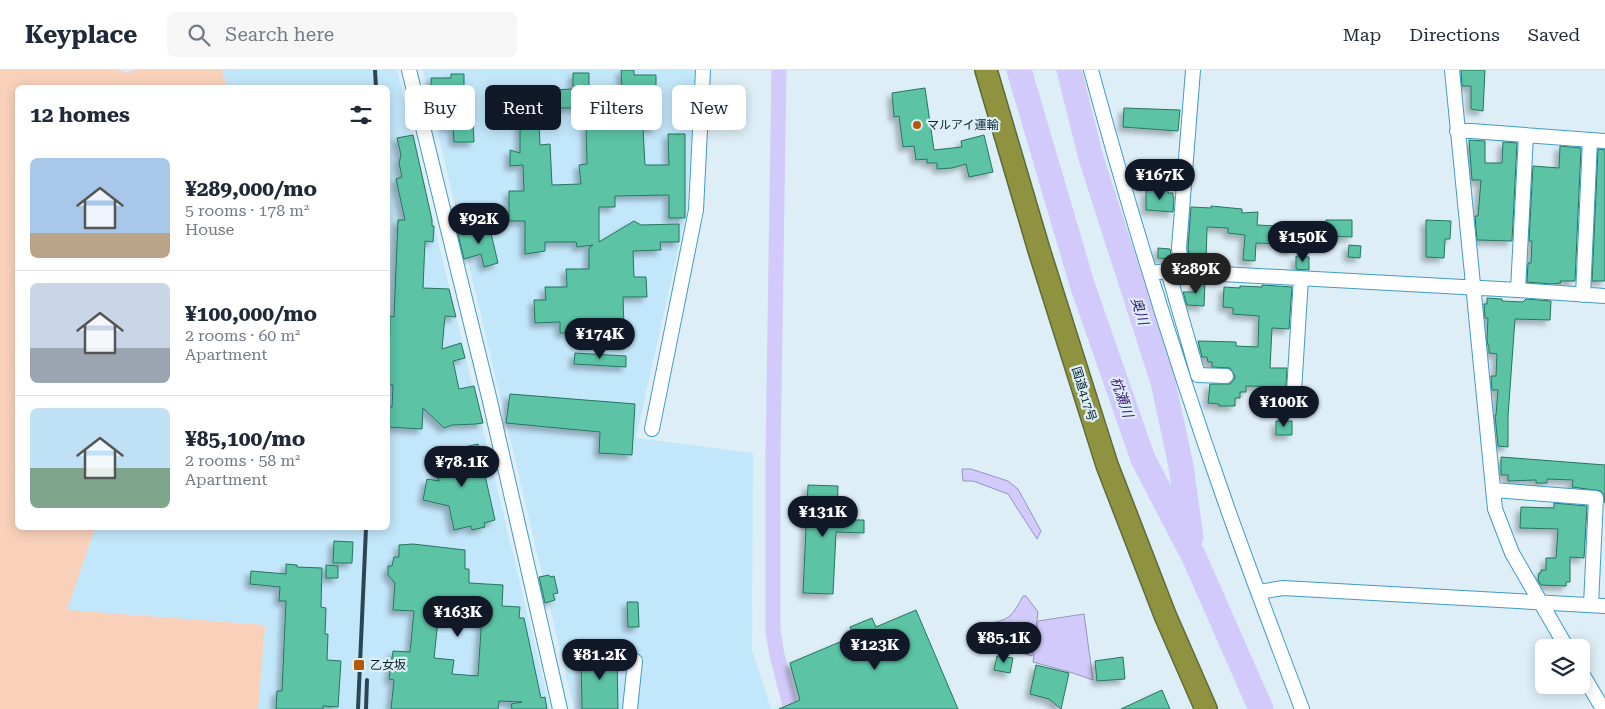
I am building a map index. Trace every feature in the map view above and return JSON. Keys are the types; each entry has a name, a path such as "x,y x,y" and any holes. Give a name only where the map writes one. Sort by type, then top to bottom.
{"highway":[{"name":"国道417号","path":"986,70 1107,465 1163,608 1206,709"}],"street":[{"path":"409,70 489,397 560,709"},
{"path":"652,429 696,210 703,70"},
{"path":"1091,70 1150,273 1227,507 1302,709"},
{"path":"1193,70 1179,248 1175,272 1198,375 1226,376"},
{"path":"1452,70 1495,510 1512,553 1562,639"},
{"path":"1457,132 1470,130 1605,141"},
{"path":"1518,290 1526,135"},
{"path":"1583,295 1590,140"},
{"path":"1150,273 1175,272 1301,278 1605,296"},
{"path":"1293,408 1301,278"},
{"path":"1493,490 1596,498 1591,605"},
{"path":"1259,592 1283,588 1605,606"},
{"path":"630,709 635,661"},
{"path":"1590,687 1603,709"}],"shaded area":[{"path":"0,70 118,70 125,72 138,70 222,70 226,85 15,85 15,530 94,530 67,610 265,625 258,709 0,709"},
{"path":"222,70 397,70 405,103 405,130 411,130 550,709 258,709 265,625 67,610 94,530 390,530 390,85 226,85"},
{"path":"423,70 696,70 695,85 672,85 672,130 692,130 687,209 636,438 753,453 752,650 771,709 574,709 437,130 475,130 475,85 427,85"},
{"path":"962,469 971,469 1008,481 1018,489 1041,531 1037,539 1008,494 973,481 963,481"},
{"path":"1023,596 1026,596 1038,612 1032,656 971,638 970,633 974,629 1010,616"},
{"path":"1084,614 1093,680 1033,662 1038,621"}],"building":[{"path":"621,70 634,70 634,75 656,75 656,85 622,85"},
{"path":"1461,70 1485,70 1483,111 1471,109 1471,86 1462,86"},
{"path":"573,73 589,73 589,85 573,85"},
{"path":"451,74 464,74 464,85 431,85 431,78 451,78"},
{"name":"マルアイ運輸","path":"925,88 934,150 962,147 961,141 984,135 993,172 969,177 966,164 952,168 937,169 937,163 927,163 927,159 916,160 914,146 903,147 899,116 894,117 892,93"},
{"path":"561,89 571,89 571,108 561,108"},
{"path":"1124,108 1180,110 1178,131 1123,127"},
{"path":"453,130 473,130 474,142 454,142"},
{"path":"520,130 539,130 540,145 550,144 552,185 581,184 579,165 587,164 586,130 643,130 645,165 669,165 668,134 685,134 685,218 669,218 669,195 615,196 615,207 599,207 599,242 634,221 641,225 679,224 679,242 660,242 661,250 633,251 634,277 646,277 647,297 623,297 624,328 601,329 601,321 576,322 577,333 560,333 560,322 535,323 534,300 546,300 545,287 567,287 566,269 589,269 589,248 593,245 577,247 576,242 545,242 545,251 525,254 525,221 509,221 509,191 524,191 523,165 510,166 510,150 520,153"},
{"path":"413,135 432,226 434,226 433,242 425,241 423,288 449,289 456,317 445,316 442,349 461,343 465,358 453,361 459,389 474,386 483,423 452,425 444,428 423,408 422,429 390,427 393,385 390,385 390,316 394,317 398,220 405,220 396,179 402,177 399,163 401,155 397,138"},
{"path":"1469,140 1485,141 1485,163 1502,163 1503,142 1517,143 1512,241 1477,240 1475,216 1478,216 1481,180 1472,180"},
{"path":"1560,146 1581,148 1575,281 1560,281 1561,283 1552,284 1527,282 1528,263 1531,263 1532,241 1529,241 1533,166 1559,168"},
{"path":"1598,149 1605,150 1605,281 1592,281"},
{"path":"1146,190 1168,190 1168,193 1173,193 1173,212 1146,210"},
{"path":"1211,206 1242,209 1242,213 1258,212 1257,225 1294,227 1293,250 1283,249 1283,244 1256,243 1255,261 1243,260 1245,235 1228,233 1228,228 1207,227 1206,264 1190,263 1188,248 1191,207 1211,208"},
{"path":"1326,220 1352,220 1352,237 1326,236"},
{"path":"1426,220 1451,221 1450,239 1445,239 1444,258 1426,257"},
{"path":"489,225 498,263 484,267 481,254 464,259 458,234"},
{"path":"1349,245 1361,246 1360,258 1348,257"},
{"path":"1158,248 1170,249 1172,259 1158,258"},
{"path":"1296,256 1309,257 1309,270 1296,269"},
{"path":"1194,281 1205,282 1204,306 1187,305 1183,292 1194,292"},
{"path":"1262,285 1292,287 1289,329 1272,328 1270,368 1287,368 1286,387 1246,386 1246,392 1240,392 1240,398 1235,398 1235,406 1219,406 1219,404 1208,403 1210,384 1230,384 1235,376 1230,368 1212,367 1212,362 1208,362 1207,357 1202,357 1198,341 1236,342 1236,346 1258,347 1259,316 1233,314 1233,308 1223,307 1224,287 1262,287"},
{"path":"1487,298 1523,302 1526,299 1551,301 1550,320 1515,319 1508,416 1508,447 1498,446 1495,415 1498,390 1492,390 1491,376 1496,376 1497,354 1489,353 1487,340 1488,318 1485,318 1484,304 1487,304"},
{"path":"575,353 626,356 626,367 574,364"},
{"path":"510,394 635,404 632,455 599,453 600,432 506,423"},
{"path":"1276,421 1292,421 1292,435 1276,435"},
{"path":"478,444 495,520 484,523 485,527 472,530 471,526 454,530 449,506 423,500 427,479 439,481 433,454"},
{"path":"1501,457 1605,465 1605,503 1604,495 1601,491 1572,487 1573,480 1547,479 1547,483 1536,483 1536,480 1508,481 1508,475 1501,475"},
{"path":"808,485 838,486 837,520 864,520 864,533 836,532 833,594 803,593"},
{"path":"1554,503 1587,506 1584,558 1570,557 1570,582 1566,582 1566,586 1541,585 1538,580 1541,570 1546,570 1546,558 1556,558 1558,529 1520,528 1521,507 1554,508"},
{"path":"334,541 353,542 352,563 333,563"},
{"path":"413,544 465,550 465,569 469,569 469,583 503,585 502,606 520,607 519,618 524,618 541,698 545,697 547,709 512,709 511,704 522,702 499,701 498,709 391,709 394,680 389,679 393,651 410,652 414,611 393,610 395,583 388,575 388,566 392,566 394,557 399,557 399,545","holes":["439,611 482,615 478,676 452,674 454,660 434,658"]},
{"path":"286,564 297,565 297,567 322,568 321,607 326,608 327,660 341,661 338,707 323,706 323,709 276,709 277,691 282,691 286,601 279,601 280,587 250,584 251,571 286,574"},
{"path":"326,565 338,566 338,578 326,578"},
{"path":"549,575 550,577 554,576 558,593 553,594 555,600 545,603 539,577"},
{"path":"627,602 638,602 639,627 628,627"},
{"path":"916,610 958,709 779,709 800,700 790,663 854,636 850,627 872,618 876,627"},
{"path":"581,653 617,653 618,709 582,709"},
{"path":"997,656 1013,658 1010,673 994,670"},
{"path":"1123,657 1125,679 1097,681 1095,661"},
{"path":"1036,665 1069,673 1061,709 1049,699 1030,694"},
{"path":"1162,690 1170,709 1121,709"}],"waterway":[{"path":"779,70 773,456 773,631 791,709"},
{"name":"杭瀬川","path":"1019,70 1082,284 1143,459 1194,557 1261,709"},
{"name":"奥川","path":"1069,70 1091,158 1163,382 1181,466 1191,537"}],"railway":[{"path":"375,70 376,85"},
{"path":"358,709 366,530"},
{"path":"366,709 367,680"}],"place":[{"name":"マルアイ運輸","path":"917,125"},
{"name":"乙女坂","path":"359,665"}]}
